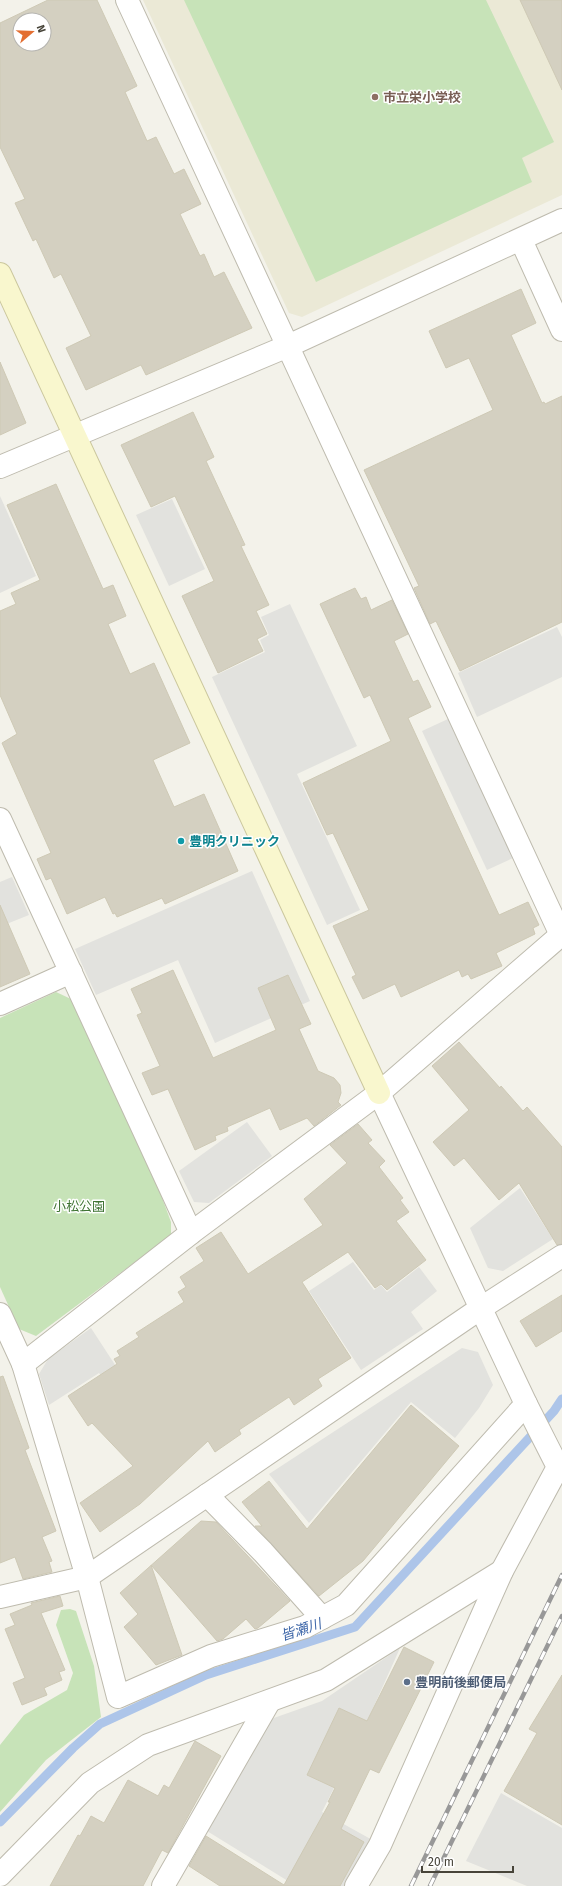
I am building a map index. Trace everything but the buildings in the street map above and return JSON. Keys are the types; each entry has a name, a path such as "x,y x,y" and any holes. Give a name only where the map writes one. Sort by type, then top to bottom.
{"street":[{"path":"23,1364 191,1233 379,1093 561,934 127,0"},
{"path":"0,467 75,434 288,346 562,220"},
{"path":"521,240 562,330"},
{"path":"0,274 379,1093 526,1405 558,1467 502,1571 380,1845 356,1886"},
{"path":"0,819 191,1233"},
{"path":"0,1004 71,972"},
{"path":"0,1596 88,1577 481,1308 562,1256"},
{"path":"0,1314 23,1364 88,1577 118,1697 211,1656 305,1627 346,1605 526,1405"},
{"path":"207,1495 263,1552 322,1618"},
{"path":"0,1875 90,1783 148,1745 326,1680 502,1571"},
{"path":"162,1886 269,1702"}],"shaded area":[{"name":"市立栄小学校","path":"143,0 562,0 562,195 302,317 289,313"},
{"path":"0,496 36,576 0,593"},
{"path":"172,499 205,569 169,586 136,515"},
{"path":"290,604 357,746 297,774 360,910 327,925 212,677 265,652 260,640 269,635 261,617"},
{"path":"557,627 562,637 562,677 477,717 458,673"},
{"path":"448,719 513,858 487,870 422,731"},
{"path":"252,871 310,1001 215,1043 178,960 96,995 75,949"},
{"path":"12,877 29,915 4,925 0,915 0,882"},
{"path":"247,1122 272,1156 209,1203 194,1202 179,1171"},
{"path":"520,1188 553,1239 503,1271 488,1268 470,1228"},
{"path":"353,1262 374,1290 381,1285 387,1292 419,1267 437,1291 411,1312 423,1329 361,1370 309,1291"},
{"path":"91,1328 136,1397 122,1406 99,1373 49,1405 39,1374 48,1359"},
{"path":"462,1348 478,1352 493,1385 479,1408 455,1438 411,1402 309,1523 269,1474"},
{"path":"400,1648 370,1715 322,1812 376,1842 347,1886 296,1886 207,1831 271,1719 322,1701"},
{"path":"501,1793 562,1828 562,1886 527,1886 466,1861"}],"green space":[{"name":"市立栄小学校","path":"184,0 486,0 554,142 522,158 532,182 316,282"},
{"name":"小松公園","path":"56,992 71,999 161,1195 171,1222 171,1235 36,1336 19,1329 0,1287 0,1018"},
{"path":"70,1609 76,1611 94,1666 101,1717 46,1760 0,1812 0,1745 24,1715 67,1690 73,1673 56,1625 61,1610"}],"waterway":[{"name":"皆瀬川","path":"0,1822 73,1748 100,1724 206,1675 355,1627 554,1411 562,1399"}],"railway":[{"path":"411,1886 562,1575"},
{"path":"430,1886 562,1616"}],"place":[{"name":"市立栄小学校","path":"375,97"},
{"name":"豊明クリニック","path":"181,841"},
{"name":"豊明前後郵便局","path":"407,1682"}]}
